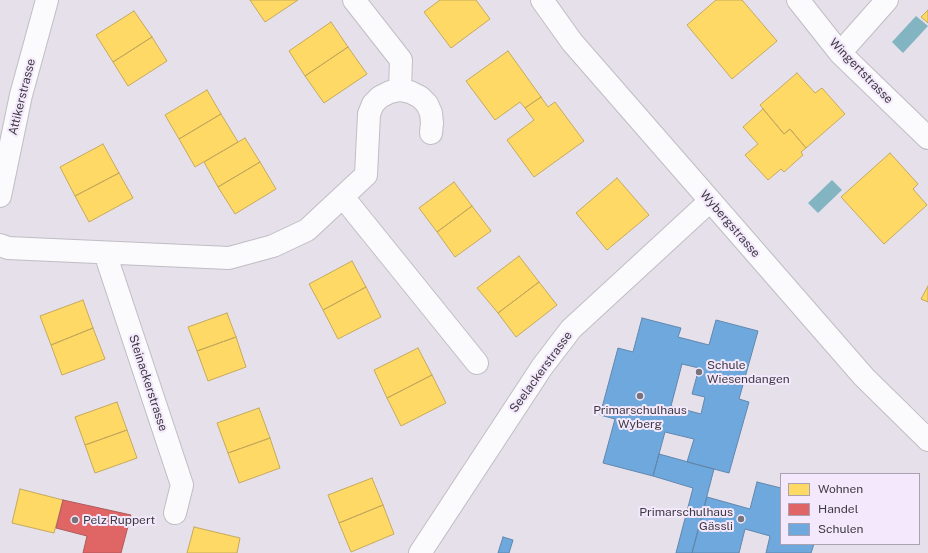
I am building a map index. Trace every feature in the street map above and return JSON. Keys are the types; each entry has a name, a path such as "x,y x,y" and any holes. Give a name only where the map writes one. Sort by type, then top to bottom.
{"street":[{"name":"Attikerstrasse","path":"0,196 21,95 47,0"},
{"path":"354,0 401,60 400,90"},
{"name":"Wybergstrasse","path":"542,0 572,42 864,377 927,437"},
{"name":"Wingertstrasse","path":"798,0 840,53 928,138"},
{"path":"840,53 887,0"},
{"path":"0,245 8,248 229,258 273,246 307,230 366,175 367,125 373,104 380,97 390,92 400,90 410,92 420,97 427,104 432,123 430,133"},
{"path":"343,197 477,363"},
{"name":"Seelackerstrasse","path":"420,553 542,367 571,329 710,201"},
{"name":"Steinackerstrasse","path":"105,253 182,486 175,513"}],"water":[{"path":"916,16 928,26 903,53 892,42"},
{"path":"832,180 842,190 818,213 808,203"}],"building: Wohnen":[{"path":"250,0 298,0 265,22"},
{"path":"440,0 476,0 490,19 451,48 424,12"},
{"path":"716,0 742,0 777,41 732,79 687,25"},
{"path":"928,10 928,23 921,17"},
{"path":"134,11 152,37 113,62 96,35"},
{"path":"331,22 348,47 305,76 289,51"},
{"path":"152,37 167,61 128,86 113,62"},
{"path":"348,47 367,74 324,103 305,76"},
{"path":"508,51 541,97 525,108 520,102 495,120 466,81"},
{"path":"797,73 815,93 822,88 845,114 806,148 790,129 784,134 760,105"},
{"path":"207,90 221,114 179,139 165,115"},
{"path":"541,97 548,107 555,102 584,141 534,177 507,140 534,120 525,108"},
{"path":"763,109 784,134 790,129 806,148 801,152 803,155 784,172 781,169 768,180 745,155 758,144 743,127"},
{"path":"221,114 238,142 195,167 179,139"},
{"path":"245,138 260,162 218,187 204,162"},
{"path":"103,144 119,173 75,196 60,167"},
{"path":"890,153 918,184 913,189 927,205 884,244 841,197"},
{"path":"260,162 276,189 235,214 218,187"},
{"path":"119,173 133,198 89,222 75,196"},
{"path":"617,178 649,215 607,250 576,213"},
{"path":"454,182 472,206 437,232 419,208"},
{"path":"472,206 491,231 455,257 437,232"},
{"path":"519,256 539,282 498,313 477,288"},
{"path":"352,261 366,287 323,310 309,284"},
{"path":"539,282 557,305 516,337 498,313"},
{"path":"928,286 928,302 921,299"},
{"path":"366,287 381,317 338,339 323,310"},
{"path":"83,300 93,328 51,345 40,316"},
{"path":"227,313 236,337 197,351 188,327"},
{"path":"93,328 105,359 62,375 51,345"},
{"path":"236,337 246,367 208,381 197,351"},
{"path":"418,348 432,375 387,398 374,370"},
{"path":"432,375 446,403 401,426 387,398"},
{"path":"117,402 127,430 85,445 75,417"},
{"path":"259,408 270,438 228,453 217,423"},
{"path":"127,430 137,458 95,473 85,445"},
{"path":"270,438 280,468 239,483 228,453"},
{"path":"372,478 383,505 339,523 328,495"},
{"path":"20,489 63,500 54,533 12,523"},
{"path":"383,505 394,534 351,552 339,523"},
{"path":"194,527 240,538 237,553 187,553"}],"building: Handel":[{"path":"63,500 131,515 121,553 83,553 87,536 56,528"}],"building: Schulen":[{"name":"Primarschulhaus Wyberg","path":"642,318 681,328 678,337 709,345 716,320 758,331 739,399 749,402 729,473 687,462 694,439 665,432 653,476 603,463 615,419 600,415 618,348 633,352","holes":["682,364 699,368 692,394 705,397 701,414 671,406"]},
{"path":"659,454 714,469 692,553 676,553 693,488 653,476"},
{"name":"Primarschulhaus Gässli","path":"757,482 780,488 780,545 814,545 811,553 766,553 770,536 745,529 739,553 692,553 707,497 750,509"},
{"path":"503,537 513,540 509,553 498,553"}],"place":[{"name":"Schule Wiesendangen","path":"699,372"},
{"name":"Primarschulhaus Wyberg","path":"640,396"},
{"name":"Primarschulhaus Gässli","path":"741,519"},
{"name":"Pelz Ruppert","path":"75,520"}]}
